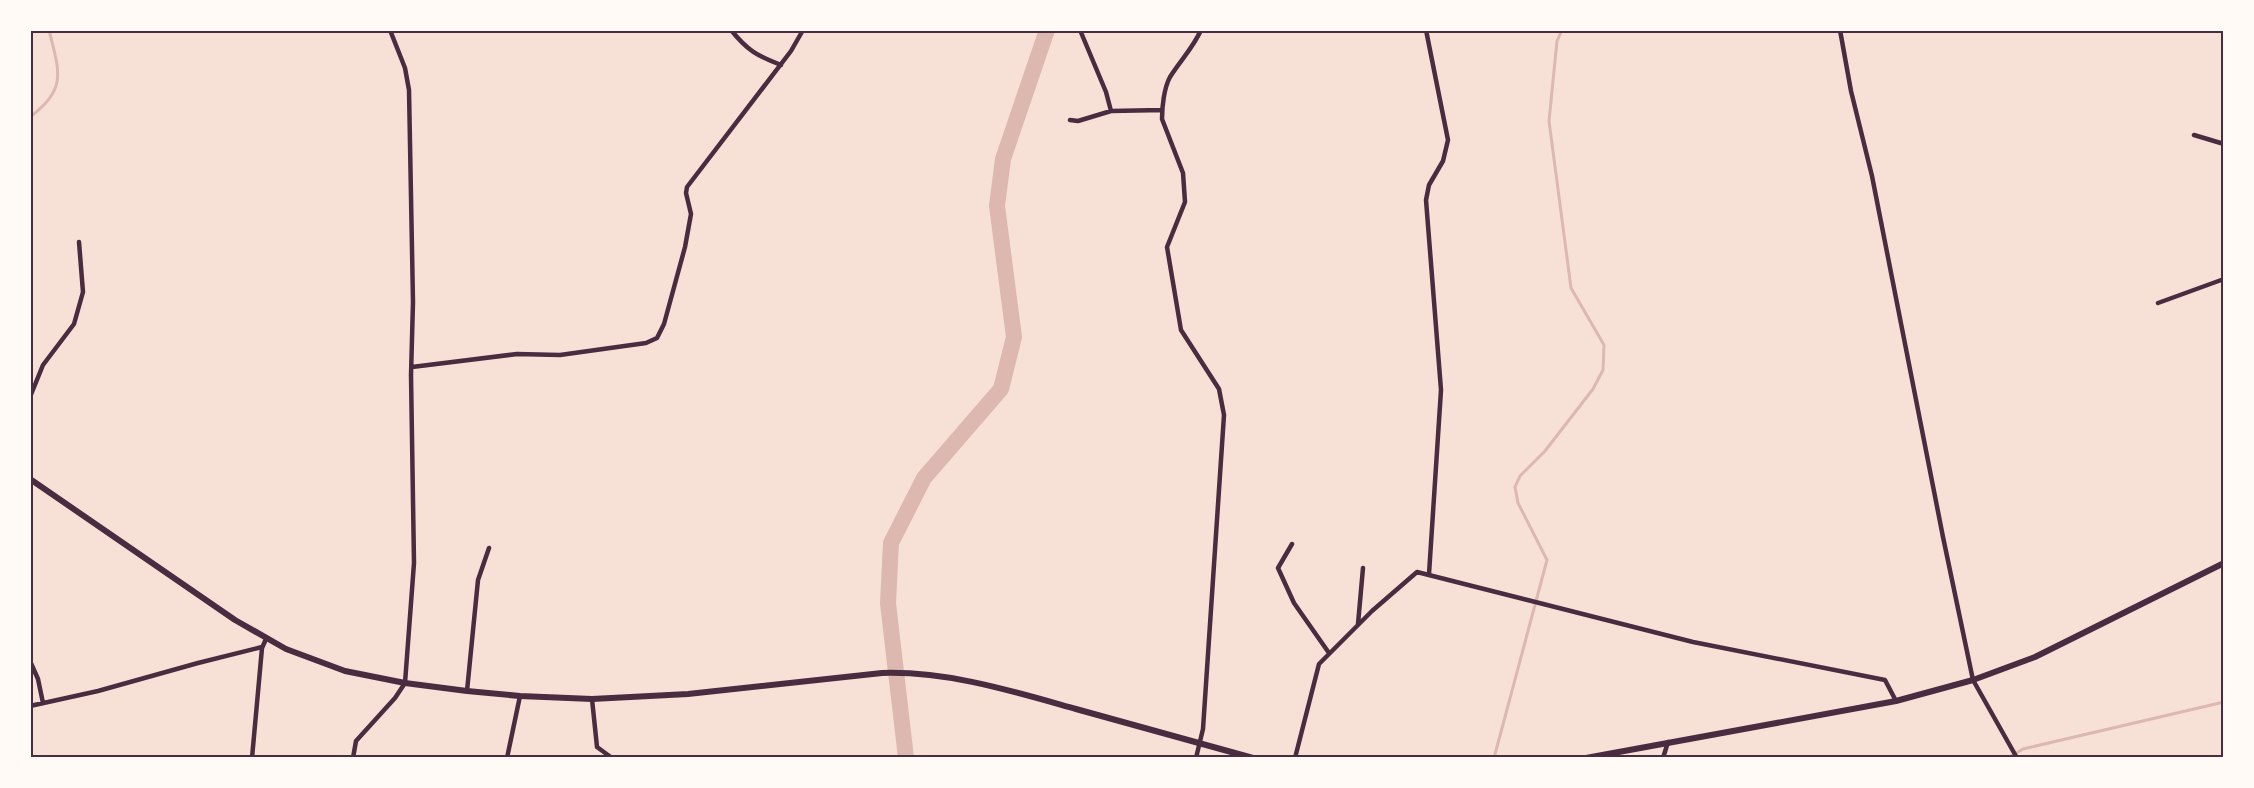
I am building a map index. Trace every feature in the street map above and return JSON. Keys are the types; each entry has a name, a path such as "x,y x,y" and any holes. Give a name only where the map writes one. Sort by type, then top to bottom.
{"street":[{"path":"353,758 356,741 395,698 405,683 414,563 409,90 405,68 390,30"},
{"path":"731,30 745,47 759,57 781,65"},
{"path":"412,367 517,354 560,356 646,343 657,338 664,324 685,247 691,214 686,193 687,187 781,65 803,30"},
{"path":"1080,30 1106,92 1111,111"},
{"path":"1196,758 1203,729 1224,415 1219,389 1181,330 1167,247 1185,202 1183,173 1162,119 1162,110 1169,79 1195,44 1201,30"},
{"path":"1426,30 1448,140 1443,161 1429,185 1426,200 1441,390 1429,574"},
{"path":"1840,30 1851,91 1872,176 1973,680 2016,758"},
{"path":"1070,120 1078,121 1111,111 1162,110"},
{"path":"2194,135 2224,144"},
{"path":"30,397 43,365 74,324 83,292 79,242"},
{"path":"2158,303 2224,279"},
{"path":"30,479 266,639 305,657 345,671 405,683 467,691 592,699 679,695 882,673 913,673 1001,688 1253,758"},
{"path":"1292,544 1278,568 1294,603 1329,653"},
{"path":"467,691 478,580 489,548"},
{"path":"1586,758 1896,701 1973,680 2035,657 2224,563"},
{"path":"1359,624 1363,568"},
{"path":"1295,758 1319,664 1417,572 1693,642 1885,680 1896,701"},
{"path":"252,758 254,715 262,647 266,639"},
{"path":"30,706 98,691 262,647"},
{"path":"30,661 38,679 43,703"},
{"path":"507,758 520,696"},
{"path":"592,699 597,747 612,758"},
{"path":"1664,758 1668,742"}],"waterway":[{"path":"30,117 50,97 58,78 56,57 49,30"},
{"path":"906,758 888,603 891,543 924,478 1001,389 1014,337 997,206 1003,159 1047,30"},
{"path":"1494,758 1547,560 1518,503 1515,487 1520,476 1545,451 1593,389 1603,370 1604,345 1571,288 1549,121 1557,41 1562,30"},
{"path":"2008,758 2023,749 2224,702"}]}
